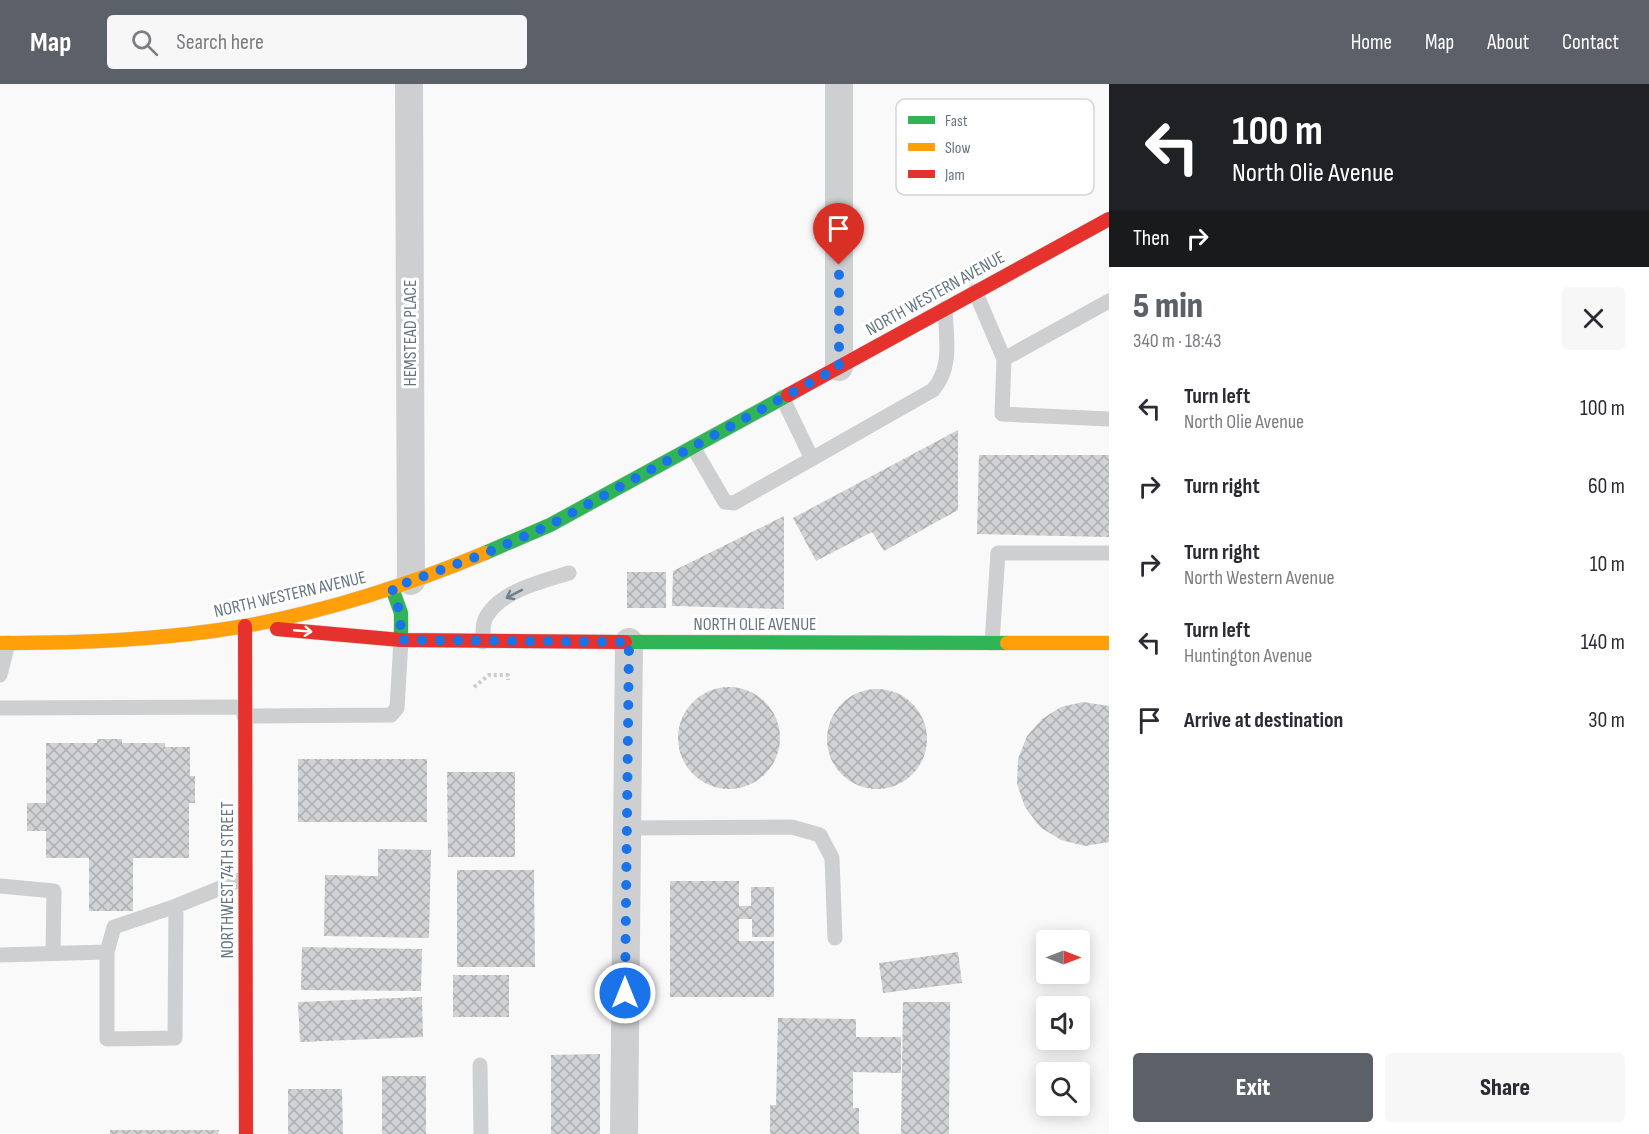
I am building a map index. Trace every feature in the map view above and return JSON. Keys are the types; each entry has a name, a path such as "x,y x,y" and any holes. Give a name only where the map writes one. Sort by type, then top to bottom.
{"main road":[{"name":"NORTH WESTERN AVENUE","path":"4,643 76,643 145,638 245,626 320,609 401,585 550,525 1109,219"},
{"path":"401,585 401,640"},
{"name":"NORTH OLIE AVENUE","path":"245,626 401,640 483,642 1109,643"},
{"name":"NORTHWEST 74TH STREET","path":"245,626 246,1134"}],"street":[{"name":"HEMSTEAD PLACE","path":"401,585 409,84"},
{"path":"839,367 840,84"},
{"path":"624,1134 625,828 629,642"}],"lane":[{"path":"975,291 1004,359 1002,414 1109,419"},
{"path":"1004,359 1109,301"},
{"path":"693,447 720,495 726,502 734,503 933,390 942,380 947,364 945,308"},
{"path":"782,397 812,459"},
{"path":"992,643 998,553 1109,553"},
{"path":"483,642 487,615 495,606 511,595 568,573"},
{"path":"0,708 391,716 397,708 401,640"},
{"path":"0,675 4,643"},
{"path":"625,828 792,827 820,835 832,858 835,938"},
{"path":"176,906 175,1038 107,1039 107,952 114,927 176,906 245,878"},
{"path":"0,886 54,891 53,953"},
{"path":"0,955 107,952"},
{"path":"480,1065 481,1134"}],"path":[{"path":"474,687 489,675 508,675 508,680"}],"building":[{"path":"958,430 958,510 884,551 872,532 816,561 793,518"},
{"path":"979,455 1109,455 1109,537 977,534"},
{"path":"784,516 784,609 672,606 673,571"},
{"path":"627,572 666,572 666,608 627,608"},
{"path":"729,687 748,691 765,702 776,719 780,738 776,757 765,774 748,785 729,789 710,785 693,774 682,757 678,738 682,719 693,702 710,691"},
{"path":"867,689 887,689 913,703 924,720 927,739 924,758 913,775 887,789 867,789 849,781 835,767 827,749 827,729 835,711 849,697"},
{"path":"1083,702 1109,706 1109,842 1085,846 1061,840 1040,827 1025,807 1017,784 1018,759 1027,736 1042,719 1061,707"},
{"path":"97,739 122,739 122,743 165,743 165,747 190,747 190,776 195,776 195,803 189,803 189,858 133,858 133,911 89,911 89,858 46,858 46,831 27,831 27,803 46,803 46,743 97,743"},
{"path":"298,759 427,759 427,822 298,822"},
{"path":"447,772 515,772 515,857 448,857"},
{"path":"378,849 431,850 429,938 324,936 325,875 378,876"},
{"path":"457,870 534,870 535,967 457,967"},
{"path":"670,881 739,881 739,906 751,906 751,887 774,887 774,937 752,937 752,919 739,919 739,941 774,941 774,997 670,997"},
{"path":"302,947 422,949 421,991 301,990"},
{"path":"958,952 962,983 883,993 879,963"},
{"path":"453,975 509,975 509,1017 453,1017"},
{"path":"422,997 423,1037 300,1042 298,1002"},
{"path":"903,1002 950,1002 949,1134 901,1134"},
{"path":"778,1018 856,1019 856,1037 901,1037 901,1073 853,1072 853,1108 859,1108 859,1134 770,1134 770,1105 776,1105"},
{"path":"600,1054 600,1134 551,1134 551,1055"},
{"path":"382,1076 426,1076 426,1134 382,1134"},
{"path":"288,1089 342,1089 343,1134 288,1134"},
{"path":"110,1130 219,1130 218,1134 110,1134"}],"traffic: fast":[{"path":"485,553 550,525 788,395"},
{"path":"392,588 401,613 401,640"},
{"path":"625,642 1007,643"}],"traffic: slow":[{"path":"0,643 123,640 184,635 245,626 307,613 367,596 485,553"},
{"path":"1007,643 1109,643"}],"traffic: jam":[{"path":"788,395 1109,219"},
{"path":"245,626 246,1134"},
{"path":"277,629 401,640 625,642"}],"route":[{"path":"625,993 625,828 629,642 401,640 400,613 392,588 484,554 550,525 839,367 839,265"}]}
